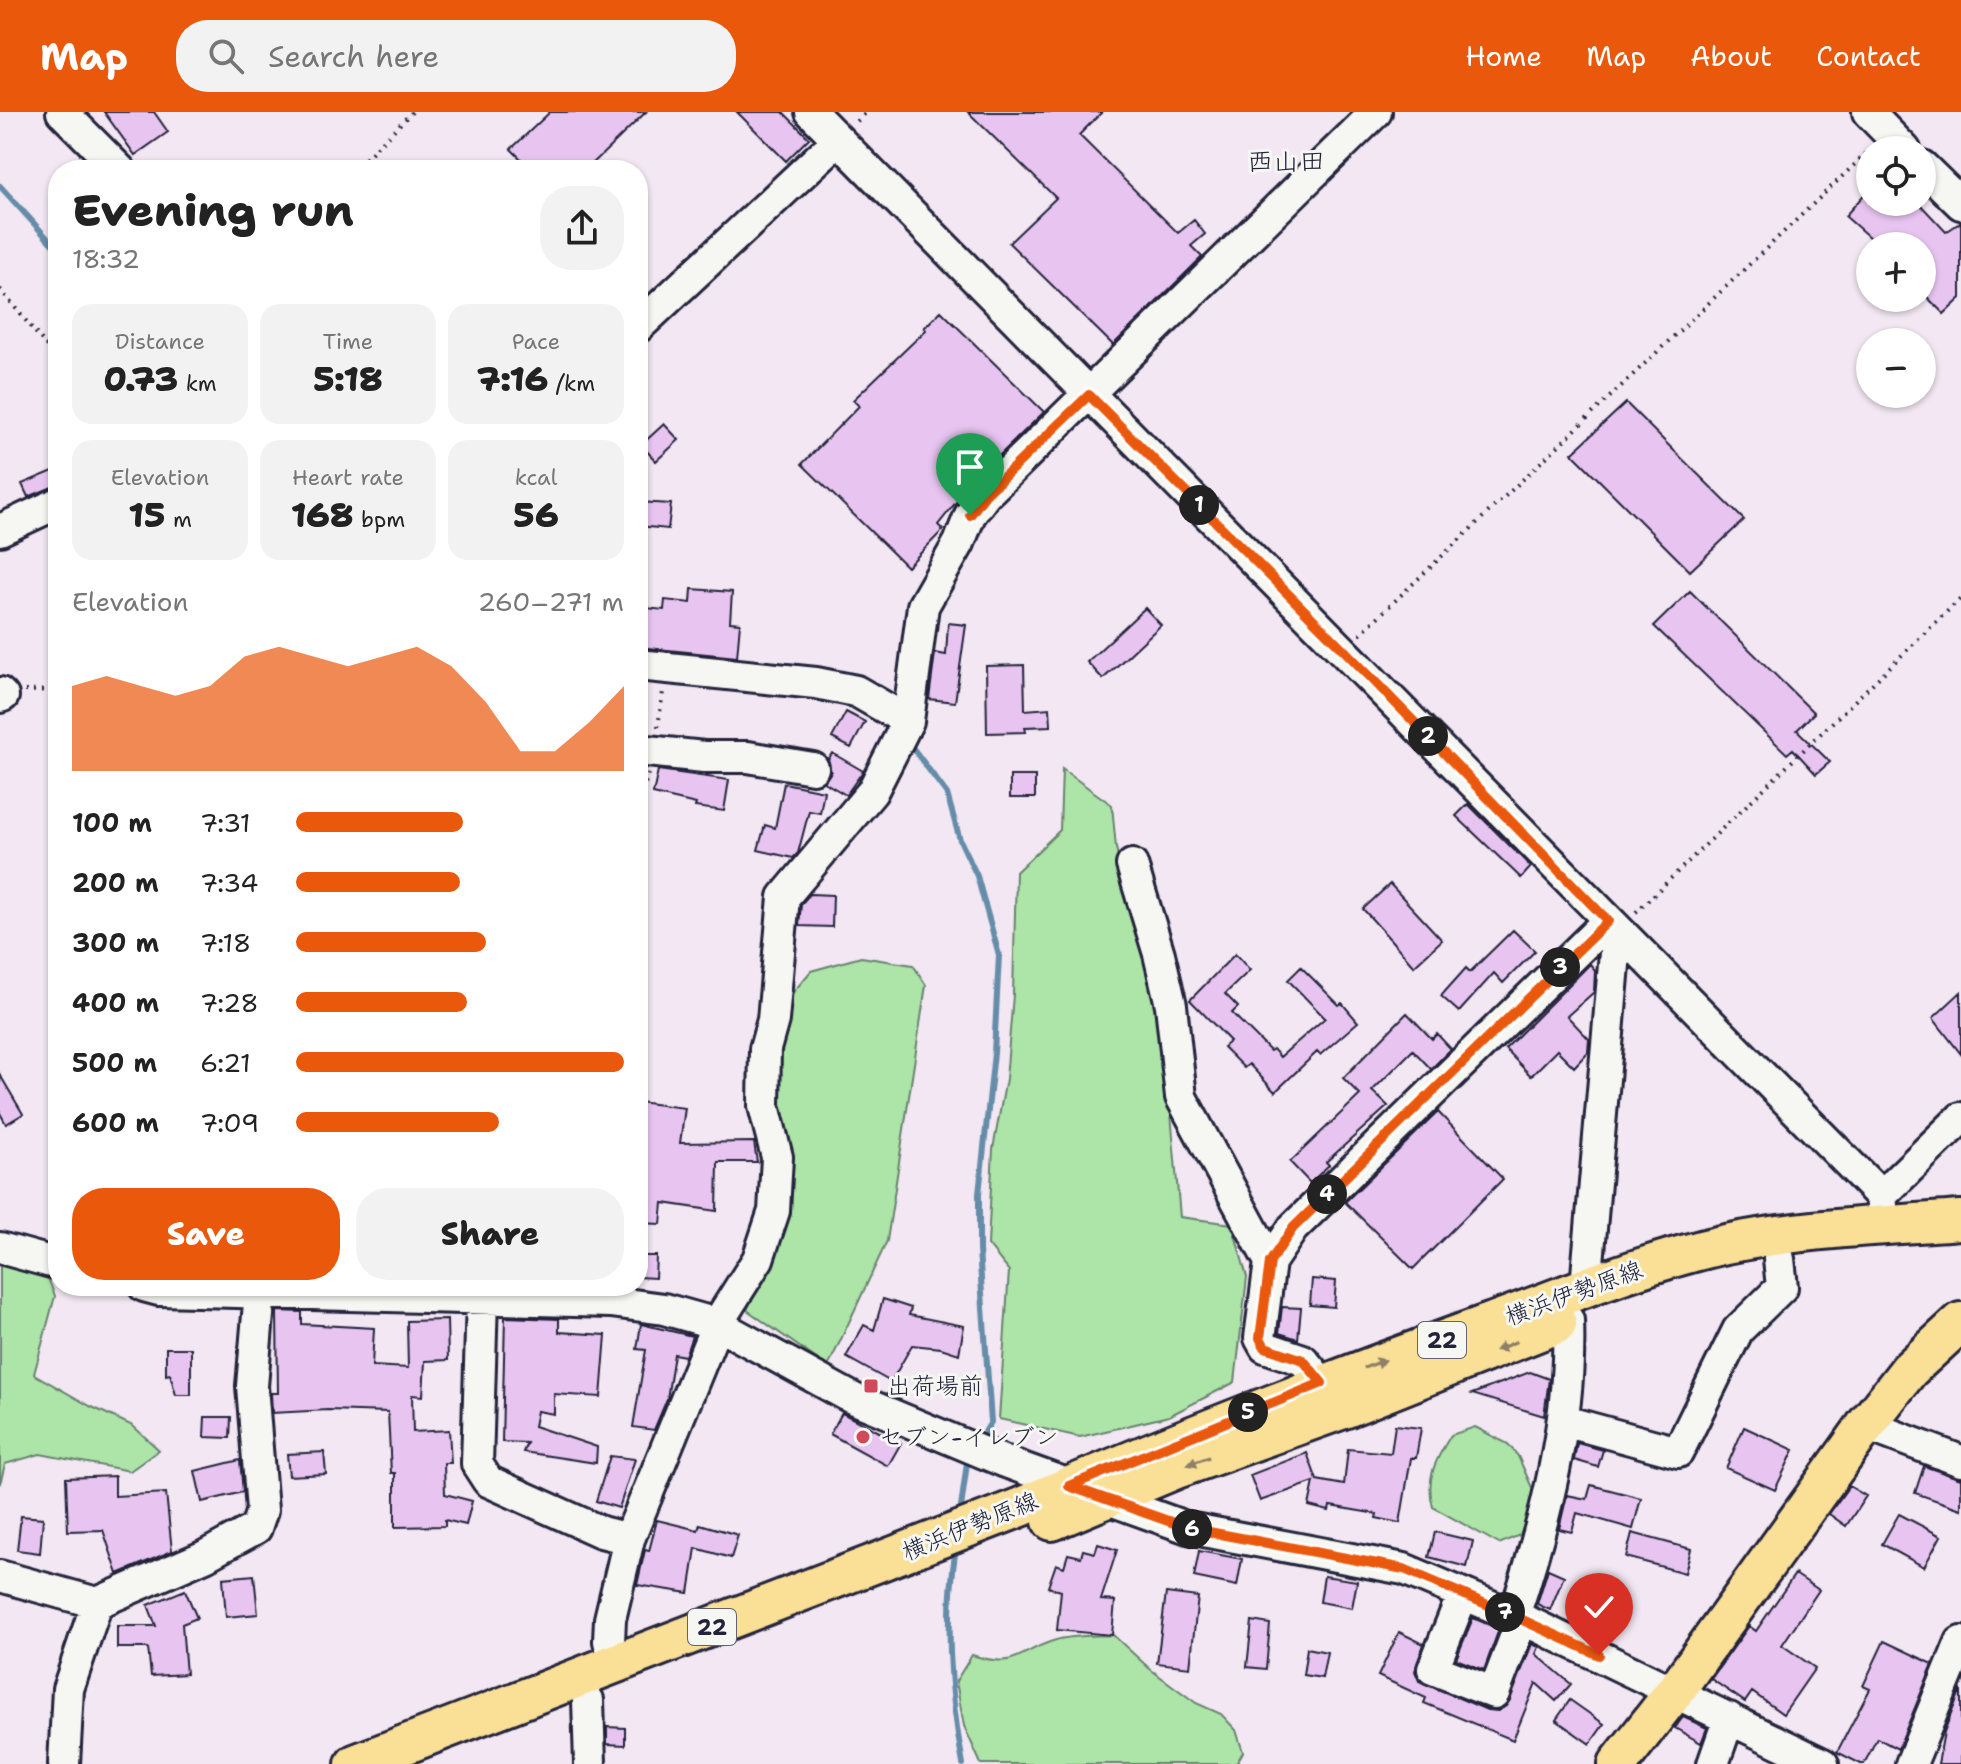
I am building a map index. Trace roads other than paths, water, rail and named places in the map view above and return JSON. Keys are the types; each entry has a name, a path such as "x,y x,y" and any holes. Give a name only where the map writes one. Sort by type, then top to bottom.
{"main road":[{"name":"横浜伊勢原線","path":"355,1764 615,1665 1322,1383 1659,1263 1726,1244 1825,1229 1882,1210 1961,1220"},
{"name":"横浜伊勢原線","path":"423,1764 1179,1468 1667,1285 1779,1259 1879,1249 1961,1247"},
{"path":"1618,1764 1675,1691 1866,1425 1909,1370 1961,1322"}],"street":[{"path":"62,112 110,160"},
{"path":"811,112 1344,650 1613,926 1882,1210 1961,1118"},
{"path":"615,1665 609,1641 610,1619 629,1539 717,1324 758,1259 774,1211 777,1157 764,1106 765,1049 773,1020 784,897 872,792 908,721 923,606 959,543 970,515 985,495 1376,112"},
{"path":"648,318 838,140"},
{"path":"1936,180 1961,204"},
{"path":"0,530 48,508"},
{"path":"648,666 816,683 856,691 908,721"},
{"path":"648,751 704,757 748,757 813,768"},
{"path":"1132,865 1171,1005 1181,1097 1270,1262"},
{"path":"1322,1383 1303,1360 1265,1347 1260,1338 1270,1262 1293,1228 1613,926"},
{"path":"1592,1286 1587,1276 1613,926"},
{"path":"0,1248 48,1261"},
{"path":"1564,1421 1678,1452 1738,1330 1782,1287 1779,1259"},
{"path":"0,1576 97,1603 205,1556 256,1528 262,1510 252,1386 260,1296"},
{"path":"419,1296 611,1302 664,1309 717,1324 852,1398 1105,1499 1188,1528 1404,1569 1675,1691 1823,1764"},
{"path":"482,1298 477,1464 488,1481 601,1532 629,1539"},
{"path":"1463,1594 1433,1669 1494,1693 1518,1618 1564,1421 1570,1348 1568,1320"},
{"path":"1866,1425 1961,1461"},
{"path":"64,1764 68,1689 97,1603"},
{"path":"1911,1764 1961,1642"},
{"path":"588,1700 590,1764"},
{"path":"1713,1764 1729,1718"}],"waterway":[{"path":"0,186 48,239"},
{"path":"909,743 947,794 960,840 977,876 999,955 994,1053 979,1194 979,1250 991,1422 979,1442"},
{"path":"960,1515 967,1463 971,1456"},
{"path":"956,1546 950,1601 950,1655 954,1709 963,1764"}],"place":[{"name":"出荷場前","path":"871,1386"},
{"name":"セブン-イレブン","path":"863,1437"}],"district":[{"name":"西山田","path":"1286,160"}]}
